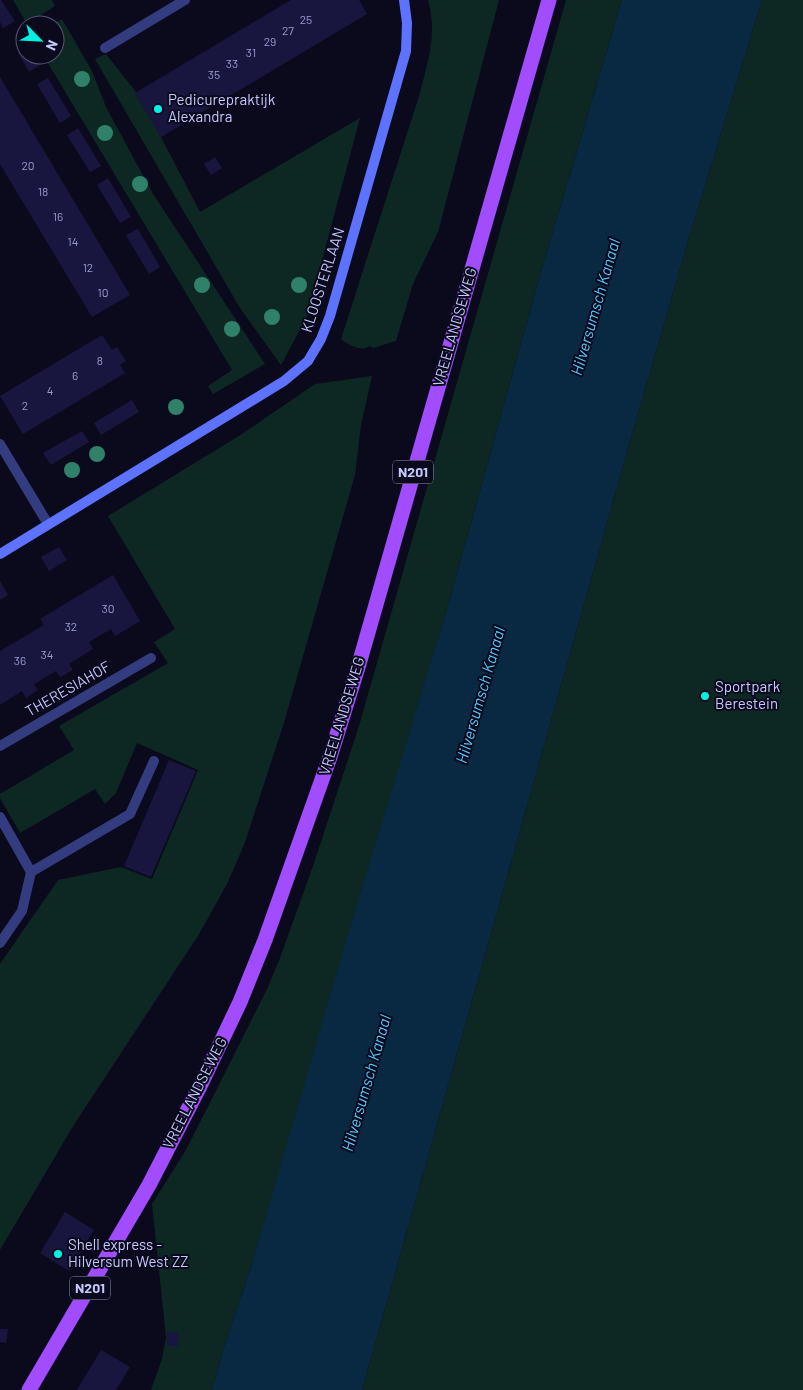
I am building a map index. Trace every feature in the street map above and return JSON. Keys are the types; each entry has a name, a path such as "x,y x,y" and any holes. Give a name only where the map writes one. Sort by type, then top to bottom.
{"main road":[{"name":"VREELANDSEWEG","path":"29,1390 149,1185 236,1011 264,940 330,757 356,674 549,0"}],"street":[{"path":"105,48 184,0"},
{"name":"KLOOSTERLAAN","path":"0,554 284,381 308,361 321,339 330,316 406,51 407,23 404,0"},
{"path":"0,444 48,524"},
{"name":"THERESIAHOF","path":"0,746 151,658"},
{"path":"31,872 130,814 154,761"},
{"path":"0,817 31,872 22,911 0,944"}],"green space":[{"path":"13,0 52,0 55,6 41,15 22,15"},
{"path":"428,0 499,0 438,232 413,284 396,341 373,348 370,346 359,348 341,339 425,74 432,35 431,13"},
{"path":"566,0 622,0 539,279 448,606 251,1267 224,1347 212,1390 151,1390 162,1359 166,1337 152,1204 186,1150 267,989 314,863 359,726"},
{"name":"Sportpark Berestein","path":"762,0 803,0 803,1390 362,1390 634,427 691,231"},
{"path":"65,24 92,71 106,107 153,194 265,364 213,394 208,386 232,370 49,65 65,65"},
{"path":"106,54 136,92 200,212 360,118 307,317 281,365 240,308 95,59"},
{"path":"372,376 361,425 355,475 283,726 244,845 227,884 198,936 75,1123 0,1250 0,964 58,880 121,867 152,879 198,770 137,743 116,793 105,804 95,789 20,833 0,798 0,794 74,750 59,726 168,663 154,642 175,629 108,516 242,434 315,384"}],"water":[{"name":"Hilversumsch Kanaal","path":"622,0 762,0 691,231 634,427 362,1390 212,1390 224,1347 251,1267 346,941 448,606 539,279"}],"building":[{"path":"1,0 15,21 3,28 0,22"},
{"path":"291,0 359,0 367,14 161,137 135,93"},
{"path":"25,65 40,65 29,72"},
{"path":"0,77 130,295 92,317 0,164"},
{"path":"48,78 71,116 60,123 37,84"},
{"path":"78,128 101,166 90,172 67,135"},
{"path":"215,157 222,168 211,175 204,164"},
{"path":"108,178 131,217 120,223 97,185"},
{"path":"138,229 160,267 149,274 126,235"},
{"path":"102,335 112,350 117,347 126,361 120,365 125,373 23,434 0,396"},
{"path":"132,400 139,412 101,435 94,423"},
{"path":"82,431 89,442 51,465 43,453"},
{"path":"59,547 67,560 49,571 41,557"},
{"path":"113,575 140,621 115,636 111,629 89,642 93,649 69,664 73,670 60,677 56,671 34,684 38,690 26,698 22,691 0,705 0,651 44,625 40,619"},
{"path":"0,581 8,595 0,600"},
{"path":"169,760 196,771 151,877 124,866"},
{"path":"65,1212 94,1230 69,1271 40,1253"},
{"path":"0,1329 8,1329 6,1343 0,1342"},
{"path":"167,1332 179,1332 178,1346 167,1346"},
{"path":"101,1350 130,1367 116,1390 77,1390"}],"place":[{"name":"Pedicurepraktijk Alexandra","path":"158,109"},
{"name":"Sportpark Berestein","path":"705,696"},
{"name":"Shell express - Hilversum West ZZ","path":"58,1254"}]}
